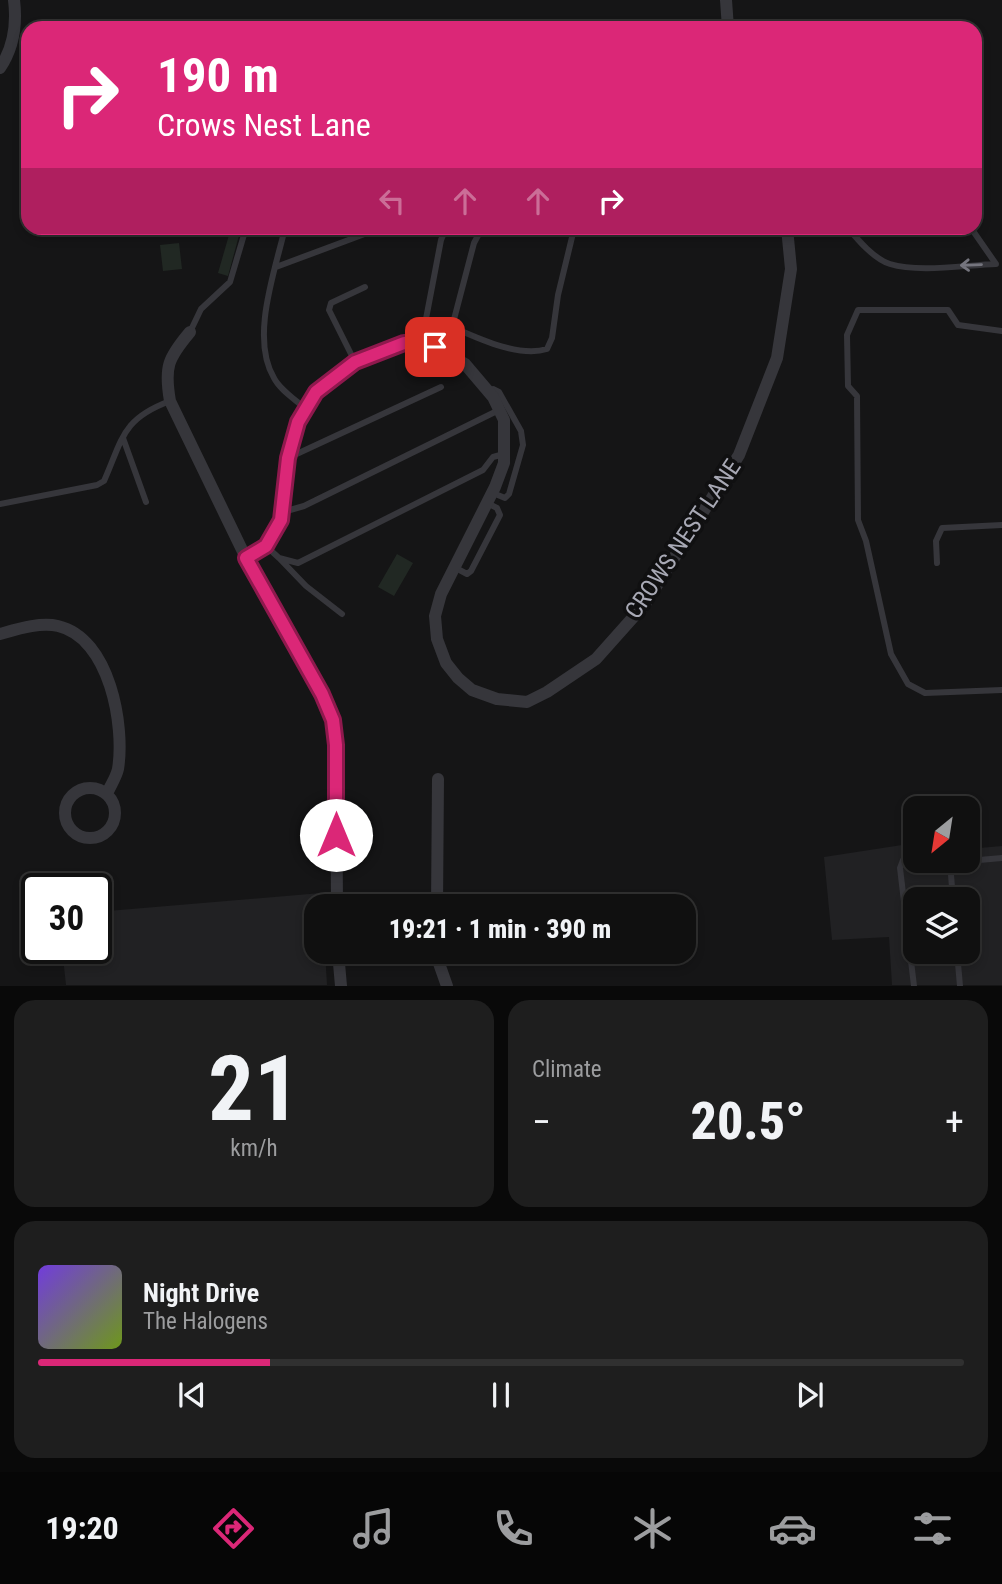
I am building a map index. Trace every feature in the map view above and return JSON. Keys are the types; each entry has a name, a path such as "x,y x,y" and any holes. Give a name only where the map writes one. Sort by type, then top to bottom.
{"street":[{"path":"0,68 15,29 13,0"},
{"path":"726,0 728,21"},
{"name":"CROWS NEST LANE","path":"266,546 281,520 288,458 298,422 316,392 355,362 404,343 435,347 465,364 488,391 504,420 505,454 505,463 490,498 440,594 435,616 437,639 446,663 472,690 497,699 527,702 547,692 596,659 645,604 740,455 777,358 791,270 788,235"},
{"path":"190,332 170,361 166,377 170,401 246,558 322,694 333,720 336,745 337,894"},
{"path":"246,558 266,546"},
{"path":"0,634 29,626 58,626 82,637 99,659 111,684 119,750 117,772 107,794"},
{"path":"437,894 438,779"},
{"path":"86,788 95,788 107,794 115,813 114,822 108,831 94,838 85,838 72,831 64,813 69,797 86,788"},
{"path":"339,964 341,985"},
{"path":"439,964 447,985"}],"lane":[{"path":"190,332 201,309 230,282 244,235"},
{"path":"283,235 264,317 265,359 275,381 306,409"},
{"path":"276,267 361,235"},
{"path":"421,345 443,235"},
{"path":"452,327 478,235"},
{"path":"426,321 452,327 506,348 542,351 547,349 552,338 558,295 573,235"},
{"path":"854,235 888,263 918,267 999,264"},
{"path":"976,235 999,264"},
{"path":"355,362 329,310 331,303 365,287"},
{"path":"1002,331 958,324 948,310 874,309 858,310 847,335 848,386 857,396 858,520 866,541 891,654 908,684 925,693 1002,690"},
{"path":"288,458 442,387"},
{"path":"488,391 493,388 499,392 522,431 509,494 505,498 490,498"},
{"path":"0,504 97,485 104,481 123,437 136,417 148,409 170,401"},
{"path":"282,512 304,506 499,410"},
{"path":"123,437 146,502"},
{"path":"504,440 522,440"},
{"path":"279,558 298,563 483,470 493,457 505,454"},
{"path":"937,563 936,541 942,528 1002,525"},
{"path":"266,546 306,586 342,614"},
{"path":"980,860 1002,858"},
{"path":"903,860 900,868 903,887"},
{"path":"913,964 914,985"},
{"path":"958,964 960,985"}],"shaded area":[{"path":"229,235 239,235 228,276 218,273"},
{"path":"179,243 182,269 163,271 160,245"},
{"path":"397,554 413,563 394,596 378,587"},
{"path":"903,845 903,873 980,873 980,848 1002,846 1002,985 892,985 889,937 832,940 824,857"},
{"path":"304,894 304,964 326,964 327,985 66,985 64,964 112,964 112,911"}],"route":[{"path":"336,835 336,745 333,720 322,694 246,558 266,546 281,520 288,458 298,422 316,392 352,363 404,343 435,347"}]}
